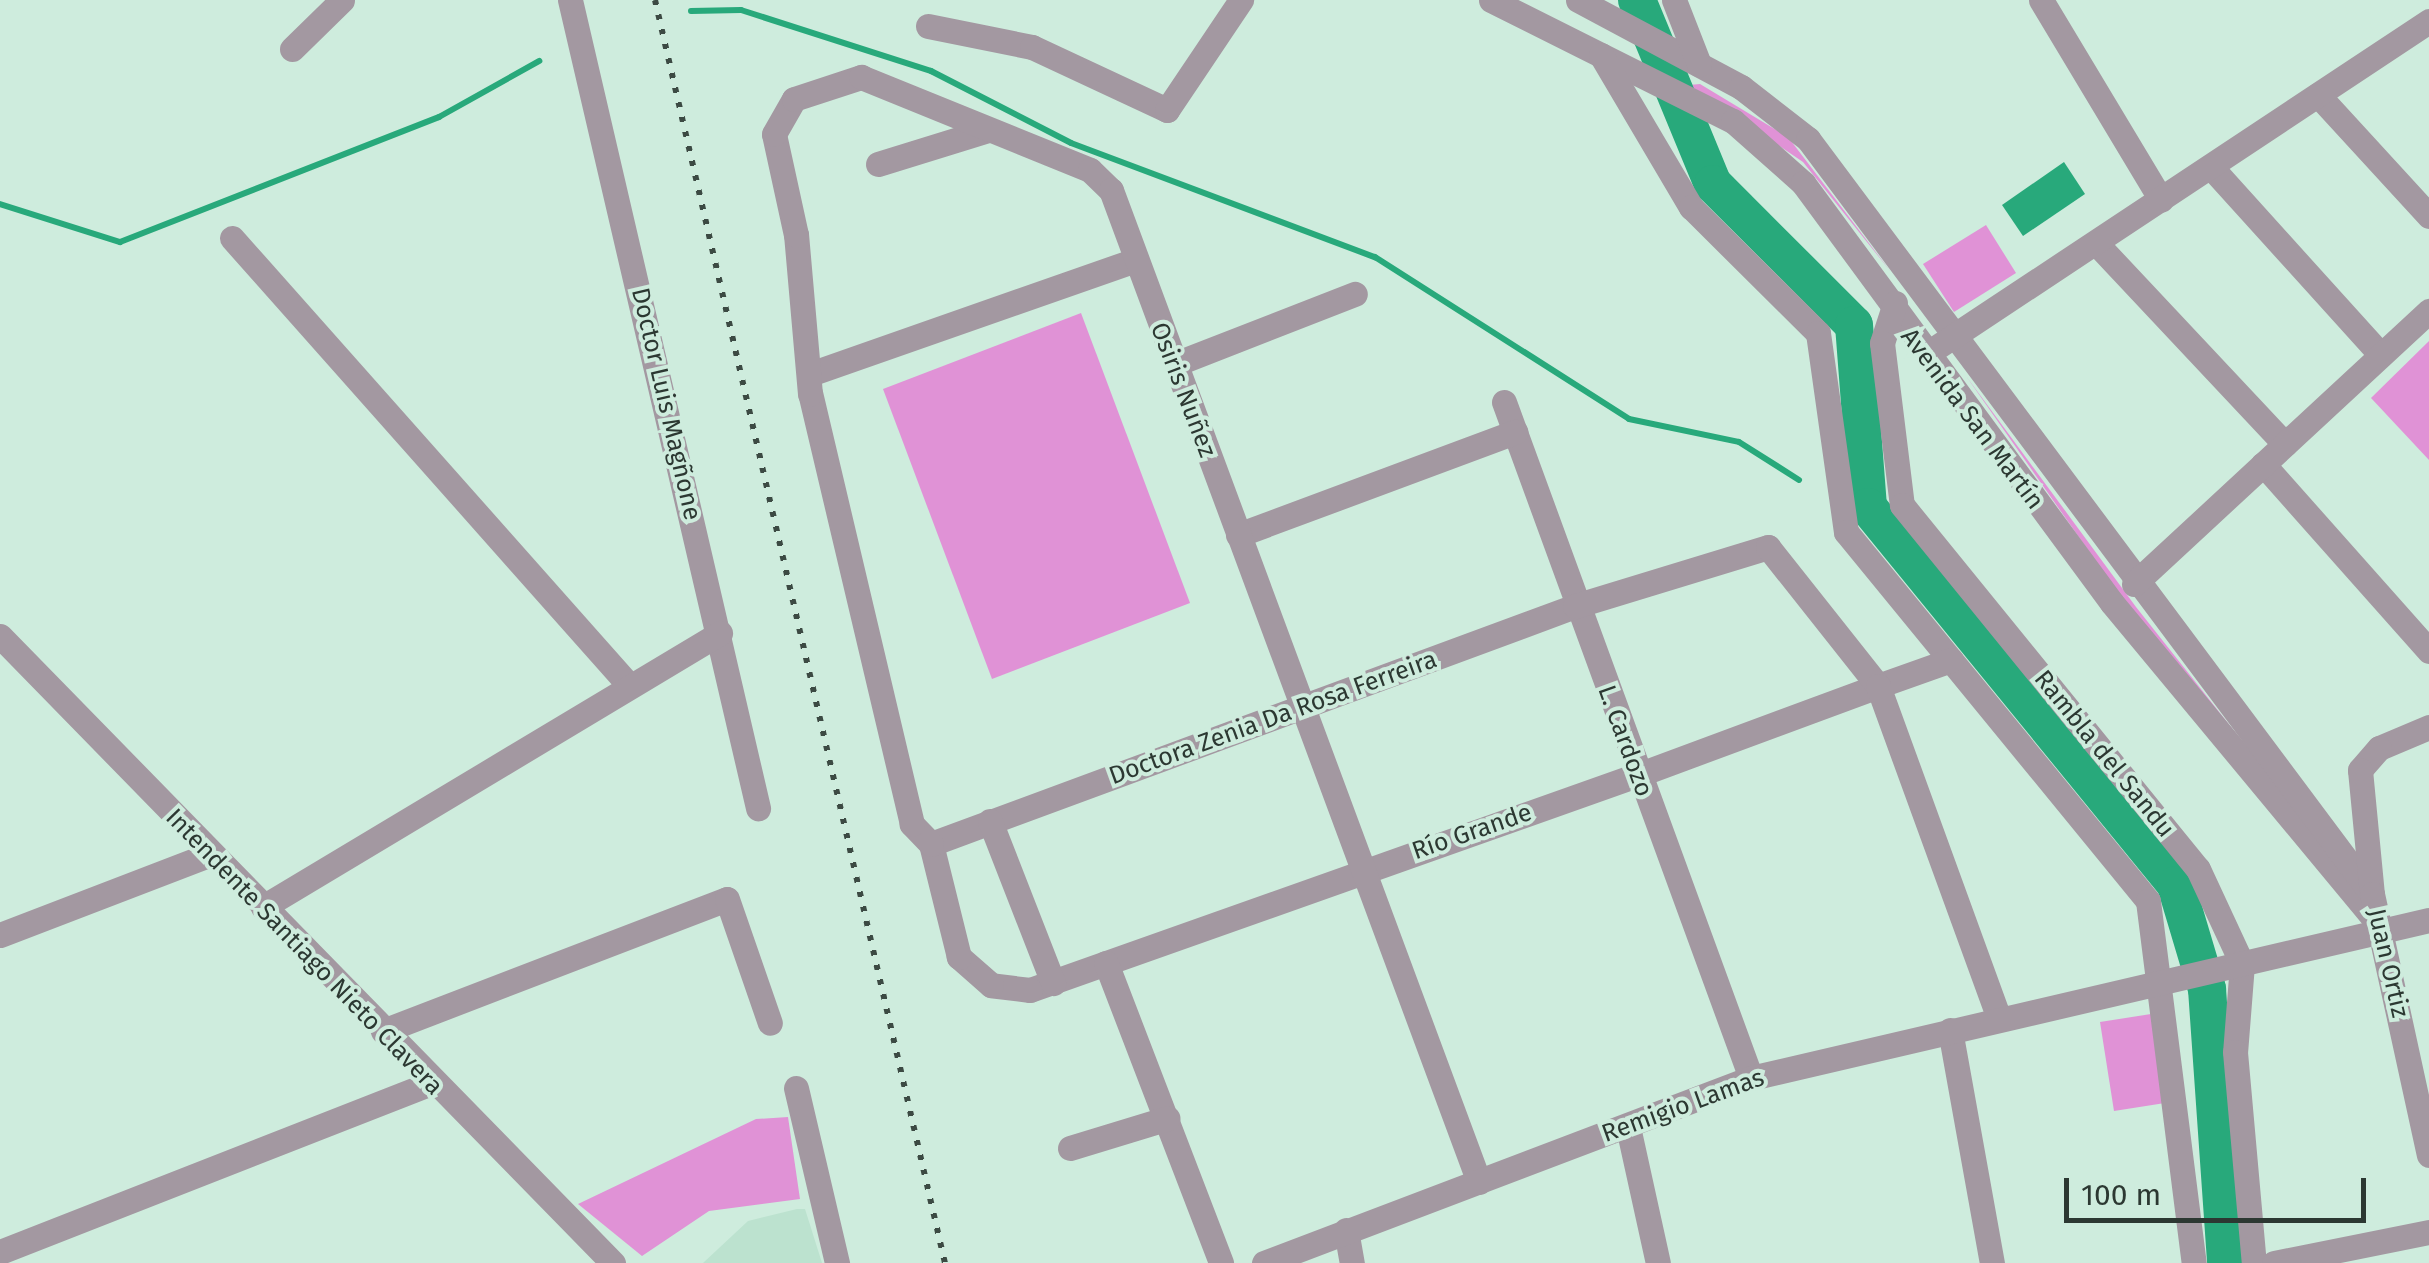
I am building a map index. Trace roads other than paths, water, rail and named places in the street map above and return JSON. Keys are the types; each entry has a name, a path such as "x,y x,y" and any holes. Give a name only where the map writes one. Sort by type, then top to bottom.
{"street":[{"path":"292,49 342,0"},
{"name":"Doctor Luis Magñone","path":"570,0 758,808"},
{"path":"928,26 1032,47 1167,110 1182,96 1241,0"},
{"name":"Avenida San Martín","path":"1492,0 1733,121 1803,183 1888,308 2137,634 2382,928"},
{"name":"Avenida San Martín","path":"1578,0 1699,64 1808,138 2134,584 2372,894"},
{"path":"1674,0 1699,64"},
{"path":"2041,0 2162,200"},
{"path":"1924,356 2429,21"},
{"path":"1607,57 1691,206 1818,333 1838,514 1951,660 2148,900 2167,982 2194,1263"},
{"name":"Osiris Nuñez","path":"810,374 778,115 794,99 861,77 1104,180 1479,1182"},
{"path":"2318,96 2429,216"},
{"path":"878,164 988,130"},
{"path":"2211,167 2380,354"},
{"path":"232,238 628,684"},
{"path":"2096,243 2285,444"},
{"path":"931,844 912,824 810,374 1133,261"},
{"path":"1888,308 1916,289"},
{"path":"1174,364 1355,294"},
{"name":"Rambla del Sandu","path":"1888,308 1882,343 1902,505 2198,869 2236,965"},
{"path":"2134,584 2429,311"},
{"name":"L. Cardozo","path":"1504,402 1575,606 1751,1078"},
{"path":"1238,535 1515,432"},
{"path":"2263,464 2429,651"},
{"name":"Doctora Zenia Da Rosa Ferreira","path":"931,844 1303,710 1575,606 1768,547 1878,686"},
{"path":"263,907 628,684 720,633"},
{"name":"Intendente Santiago Nieto Clavera","path":"5,650 613,1263"},
{"name":"Río Grande","path":"931,844 959,957 991,985 1010,992 1053,982 1951,660"},
{"path":"1878,686 1999,1018"},
{"name":"Juan Ortiz","path":"2429,727 2379,748 2360,770 2372,894 2429,1155"},
{"path":"990,821 1053,982"},
{"path":"0,935 211,854"},
{"path":"383,1031 727,899 770,1023"},
{"name":"Remigio Lamas","path":"1264,1263 1751,1078 2429,920"},
{"path":"1106,963 1221,1263"},
{"path":"2236,965 2234,1052 2254,1263"},
{"path":"1950,1030 1992,1263"},
{"path":"0,1252 431,1083"},
{"path":"796,1088 837,1263"},
{"path":"1070,1148 1168,1118"},
{"path":"1628,1127 1658,1263"},
{"path":"1346,1230 1352,1263"},
{"path":"2274,1263 2429,1232"}],"waterway":[{"path":"1637,0 1713,184 1854,325 1868,507 2176,885 2207,989 2226,1263"},
{"path":"691,11 741,10 931,71 1071,143 1375,257 1629,419 1739,442 1799,480"},
{"path":"0,204 120,242 439,117 539,61"}],"railway":[{"path":"655,0 945,1263"}]}
